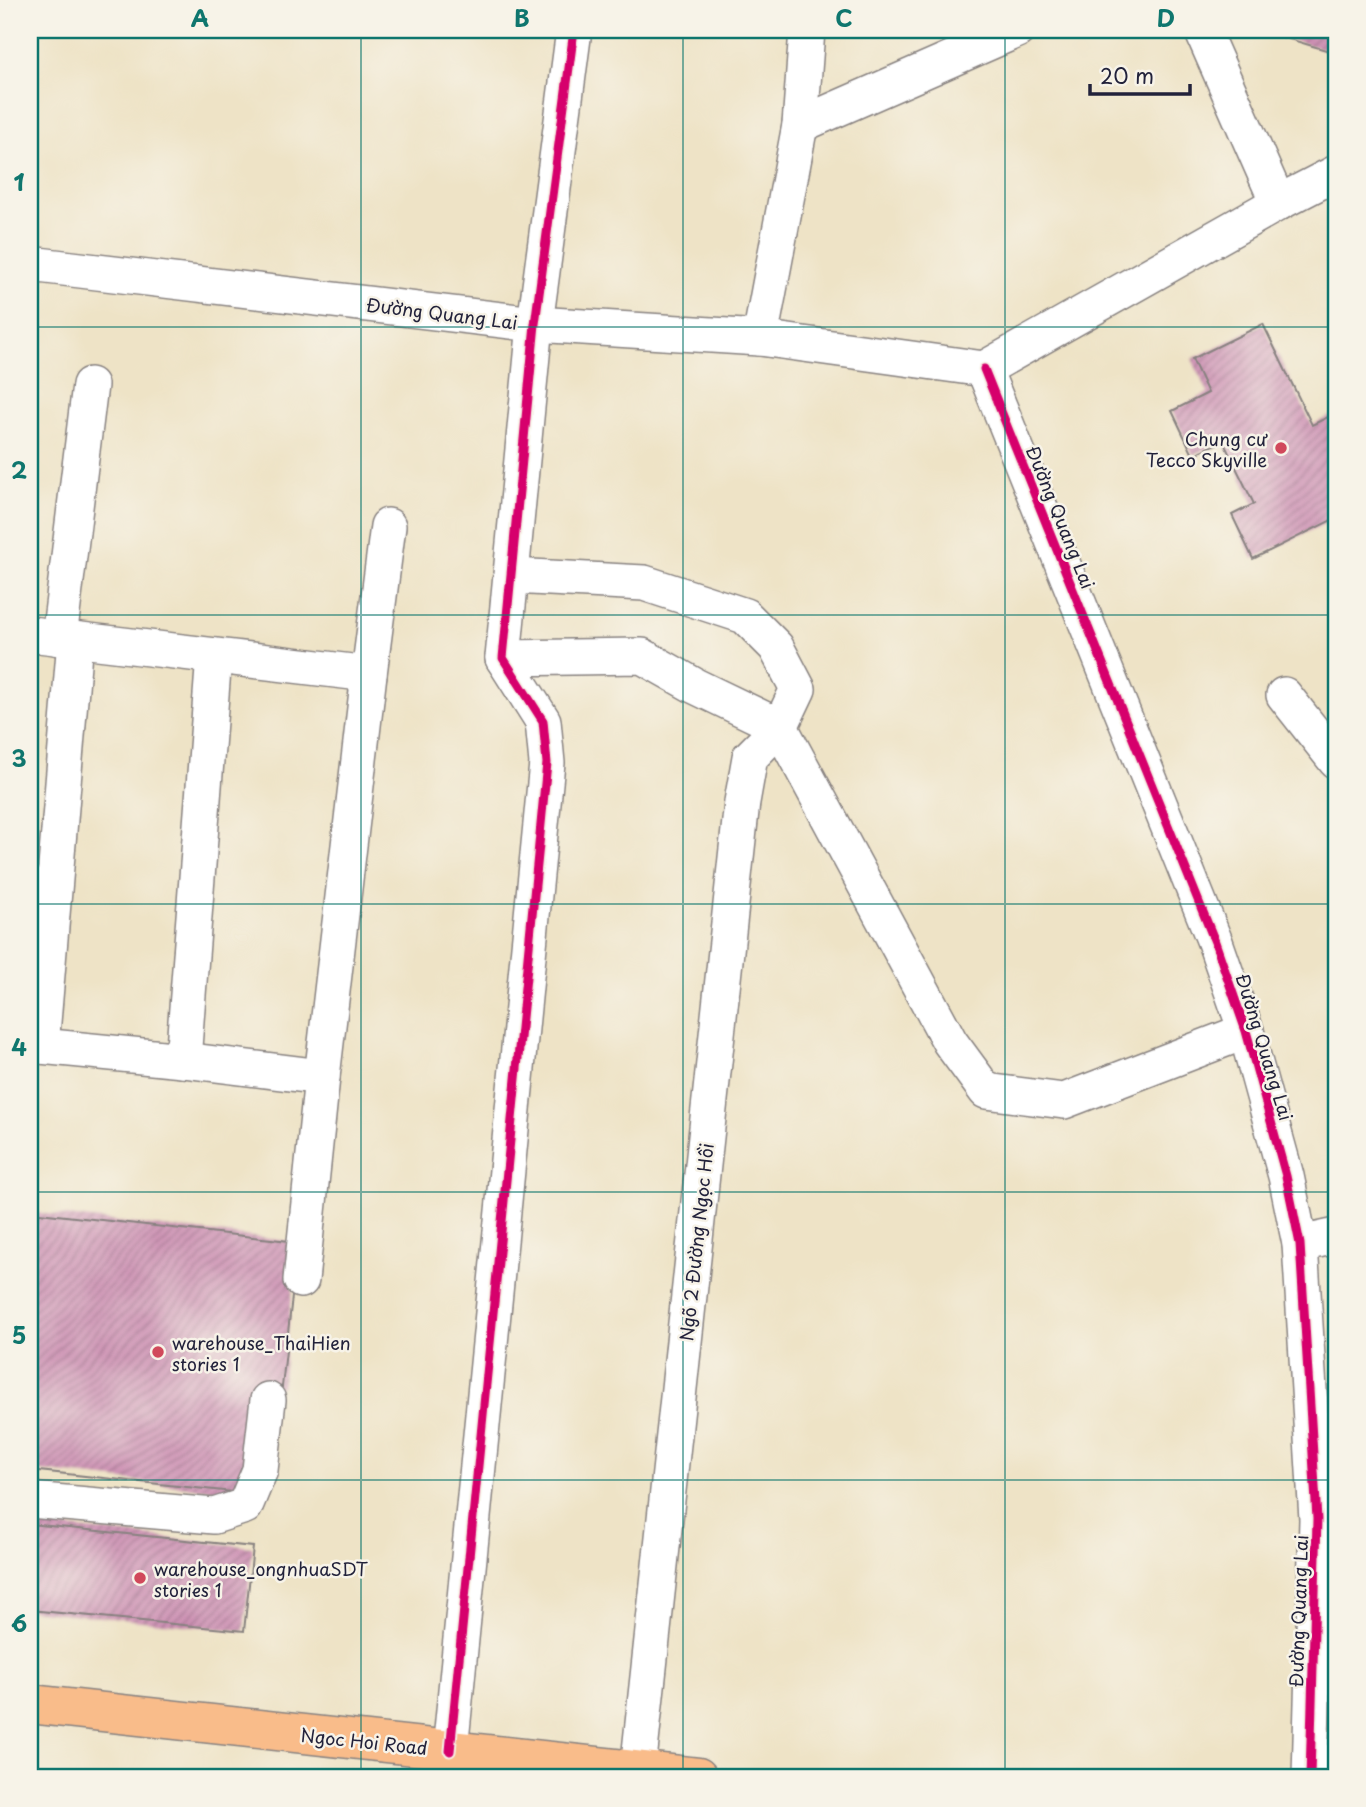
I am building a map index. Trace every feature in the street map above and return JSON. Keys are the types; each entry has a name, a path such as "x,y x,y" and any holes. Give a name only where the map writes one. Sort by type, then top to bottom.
{"highway":[{"name":"Ngoc Hoi Road","path":"30,1704 698,1777"}],"street":[{"path":"450,1751 547,763 543,721 503,658 535,324 573,30"},
{"path":"760,338 800,125 807,30"},
{"path":"800,125 955,41 1017,30"},
{"path":"1202,30 1278,202"},
{"path":"984,369 1278,202 1336,173"},
{"name":"Đường Quang Lai","path":"30,264 535,324 760,338 984,369 1215,942 1246,1031 1286,1176 1300,1244 1317,1519 1310,1777"},
{"path":"90,385 54,637 35,1046 321,1077"},
{"path":"301,1280 321,1077 388,526"},
{"name":"Ngõ 2 Đường Ngọc Hồi","path":"512,576 644,583 745,616 776,647 798,689 780,727 750,757 742,802 638,1770"},
{"path":"54,637 369,674"},
{"path":"183,1060 214,656"},
{"path":"503,658 642,656 695,686 780,727 950,1041 986,1091 1064,1101 1246,1031"},
{"path":"1284,695 1336,761"},
{"path":"1300,1244 1336,1237"},
{"path":"30,1500 214,1516 245,1506 260,1470 268,1400"}],"building":[{"path":"1279,30 1336,30 1336,53 1282,37"},
{"name":"Chung cư Tecco Skyville","path":"1263,324 1312,425 1336,413 1336,518 1253,559 1232,515 1254,504 1223,441 1193,455 1172,411 1208,393 1192,359"},
{"name":"warehouse_ThaiHien stories 1","path":"30,1212 298,1242 282,1387 263,1385 251,1494 30,1470"},
{"name":"warehouse_ongnhuaSDT stories 1","path":"30,1524 253,1547 244,1631 30,1610"}],"cycle path":[{"path":"450,1751 547,763 543,721 503,658 535,324 574,30"},
{"path":"984,369 1215,942 1246,1031 1286,1176 1300,1244 1317,1519 1310,1777"}],"place":[{"name":"Chung cư Tecco Skyville","path":"1281,448"},
{"name":"warehouse_ThaiHien stories 1","path":"158,1352"},
{"name":"warehouse_ongnhuaSDT stories 1","path":"140,1578"}]}
